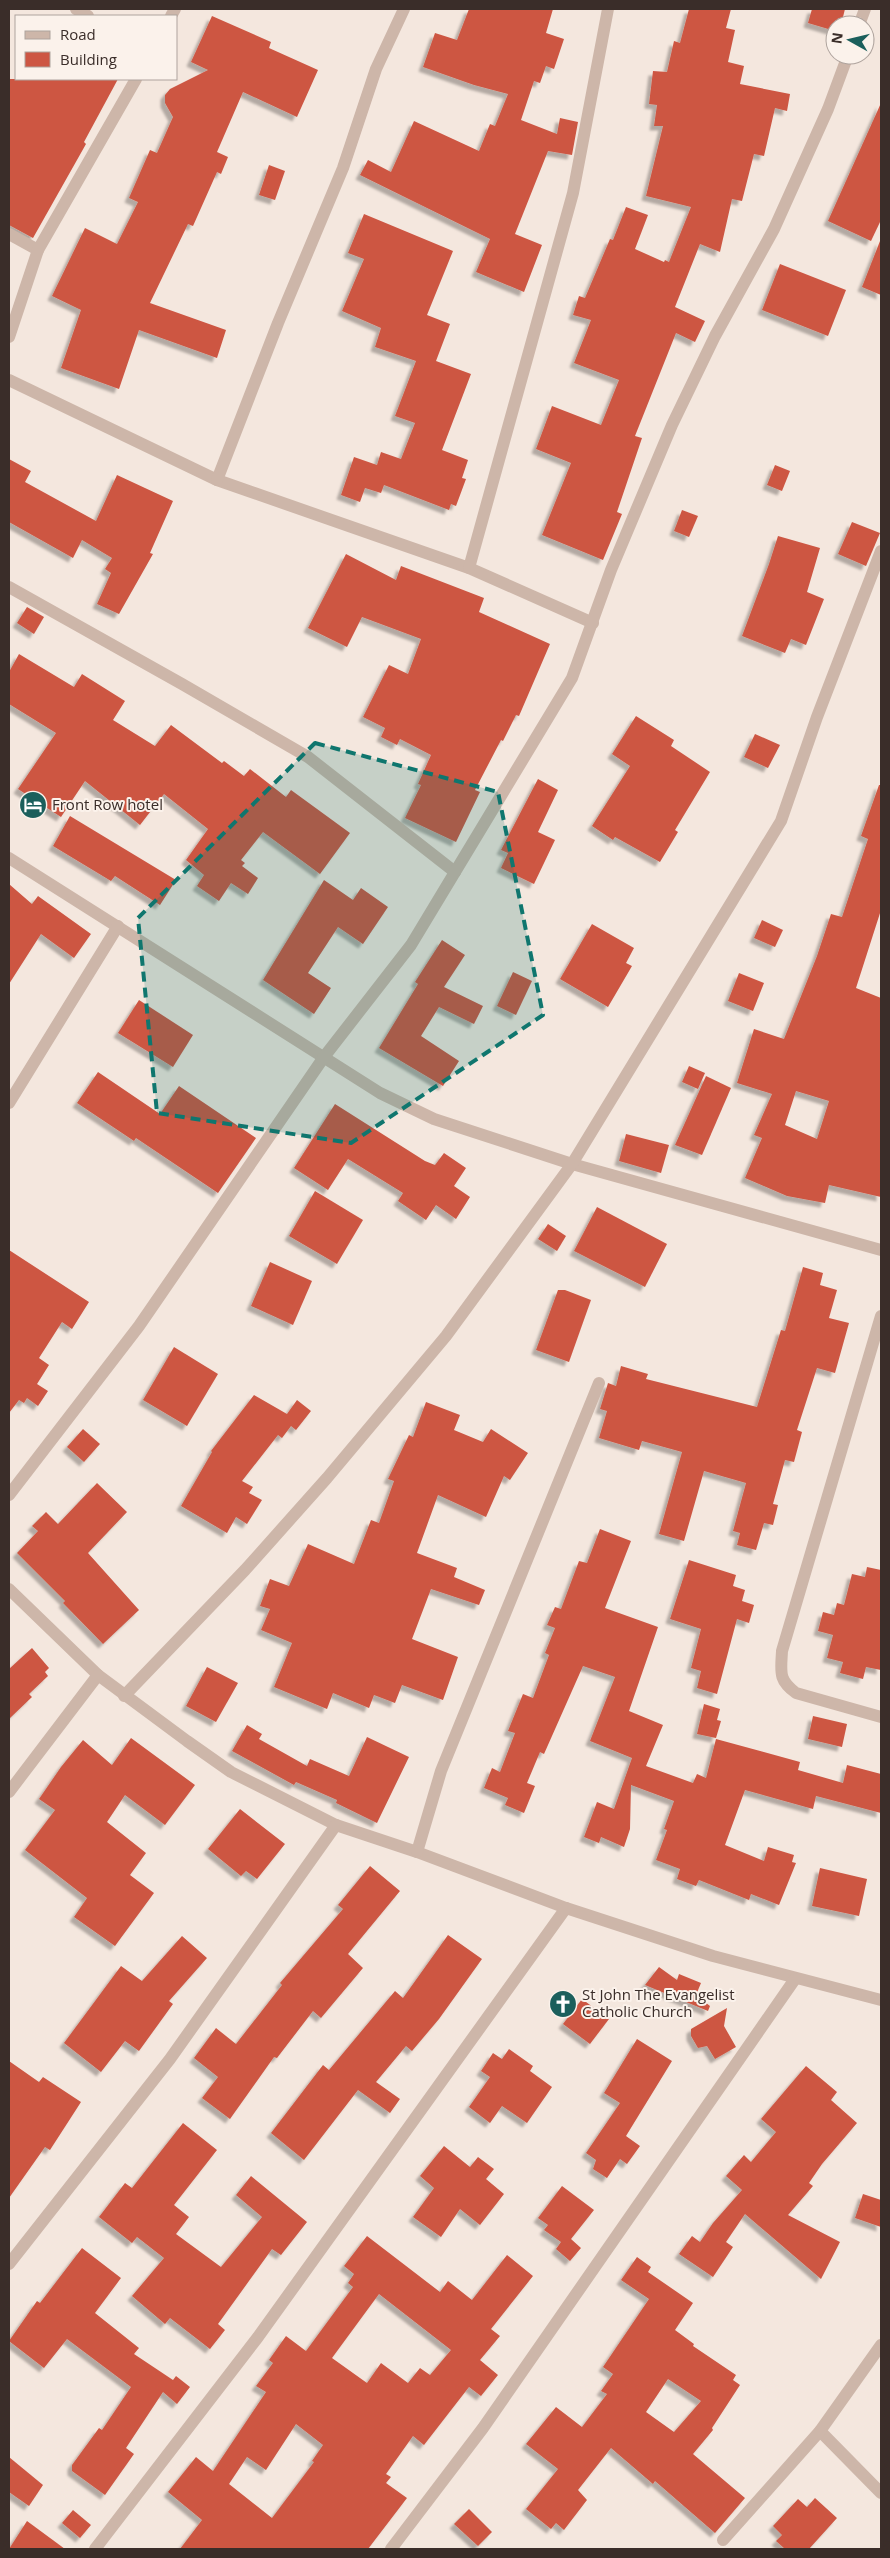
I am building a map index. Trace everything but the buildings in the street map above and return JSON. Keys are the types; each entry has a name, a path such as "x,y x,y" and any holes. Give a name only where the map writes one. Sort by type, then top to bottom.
{"street":[{"path":"217,480 278,324 343,168 376,69 404,9"},
{"path":"469,568 573,193 608,9"},
{"path":"9,1495 139,1326 324,1057 411,945 572,678 611,570 672,425 715,336 774,229 828,109 844,65"},
{"path":"9,337 38,250 135,80"},
{"path":"9,234 38,250"},
{"path":"9,380 217,480 469,568 593,622"},
{"path":"124,1696 245,1570 327,1478 446,1336 572,1164 781,821 817,717 881,551"},
{"path":"9,587 308,757 454,872"},
{"path":"9,858 380,1093 434,1119 572,1164 881,1250"},
{"path":"9,1103 118,926"},
{"path":"881,1316 782,1651 781,1672 784,1685 796,1693 881,1717"},
{"path":"417,1852 441,1771 599,1383"},
{"path":"9,1589 98,1675 124,1696 231,1772 336,1824 566,1908 713,1956 881,2000"},
{"path":"9,1792 98,1675"},
{"path":"9,2264 170,2059 336,1824"},
{"path":"95,2549 258,2337 566,1908"},
{"path":"391,2549 483,2428 795,1979"},
{"path":"723,2540 820,2432 881,2345"},
{"path":"820,2432 881,2493"}],"highlighted area":[{"path":"315,743 498,792 543,1015 351,1143 157,1113 138,918"}],"place":[{"name":"Front Row hotel","path":"33,805"},
{"name":"St John The Evangelist Catholic Church","path":"563,2004"}]}
